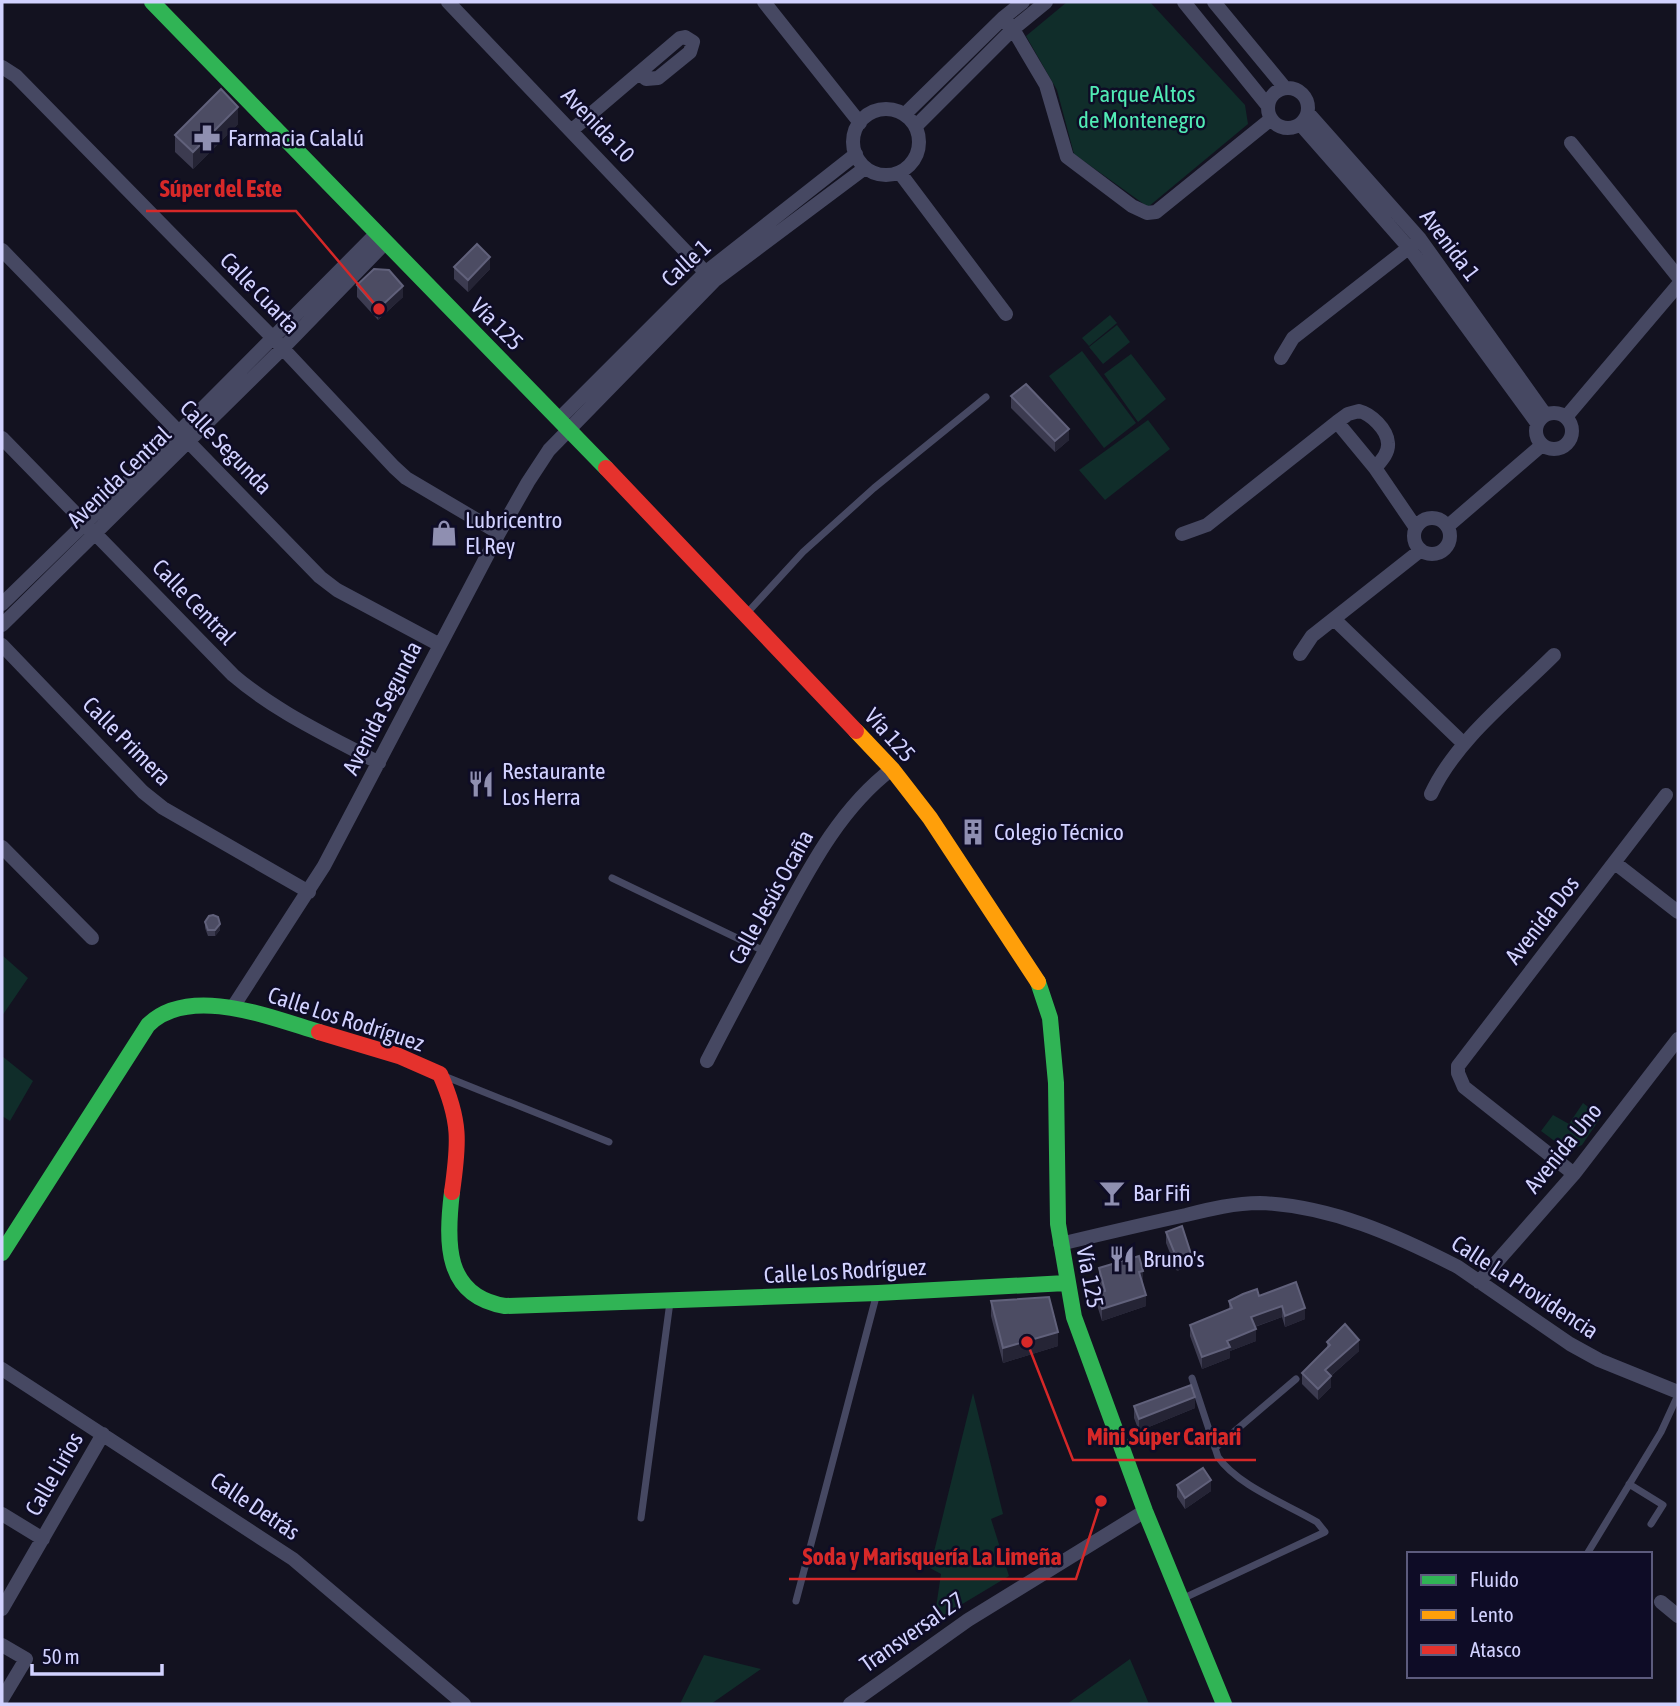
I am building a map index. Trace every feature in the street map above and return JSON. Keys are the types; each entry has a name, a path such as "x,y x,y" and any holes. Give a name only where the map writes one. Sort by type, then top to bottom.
{"main road":[{"name":"Vía 125","path":"152,2 564,424 892,769 930,818 1032,970 1042,990 1050,1018 1056,1083 1060,1244 1074,1317 1145,1511 1224,1704"},
{"name":"Calle Los Rodríguez","path":"2,1253 148,1025 155,1018 180,1007 233,1007 399,1056 440,1074 454,1106 458,1136 449,1231 452,1267 468,1291 486,1302 508,1306 670,1301 1066,1283"}],"street":[{"path":"764,2 860,123"},
{"path":"916,126 1008,24 1023,2"},
{"path":"905,114 1008,24 1046,2"},
{"path":"1008,24 1046,85 1067,157 1132,205 1147,213 1156,212 1270,112 1274,94 1285,88 1292,88 1303,94 1307,100 1304,118 1288,128 1282,127 1270,112 1184,2"},
{"path":"1214,2 1285,88"},
{"name":"Avenida 10","path":"450,3 710,276"},
{"name":"Calle Cuarta","path":"2,67 16,76 406,478 499,533"},
{"path":"572,130 639,73"},
{"path":"886,109 905,114 916,126 919,148 915,158 900,173 881,175 865,168 856,154 854,138 860,123 876,111 886,109"},
{"name":"Avenida 1","path":"1304,118 1414,243 1541,419"},
{"path":"1571,143 1678,277"},
{"name":"Calle 1","path":"564,424 710,276 856,154"},
{"name":"Calle 1","path":"710,276 865,168"},
{"path":"900,173 1006,314"},
{"name":"Avenida Central","path":"2,604 90,527 381,239"},
{"path":"1282,358 1293,338 1414,243"},
{"name":"Calle Segunda","path":"2,250 320,578 337,590 440,645"},
{"path":"1566,417 1678,285"},
{"path":"1182,534 1207,525 1348,414 1359,411 1373,418 1388,442 1383,459 1375,468"},
{"path":"1557,412 1566,417 1572,429 1569,441 1560,448 1553,449 1542,445 1535,435 1541,419 1557,412"},
{"path":"1337,422 1375,468 1416,528"},
{"name":"Avenida Segunda","path":"233,1007 309,892 499,533 564,424"},
{"name":"Calle Central","path":"2,438 254,694 379,763"},
{"path":"1448,526 1542,445"},
{"path":"1430,518 1441,520 1448,526 1450,540 1444,550 1432,554 1421,550 1415,540 1419,523 1430,518"},
{"name":"Avenida Central","path":"2,625 90,527"},
{"path":"1300,653 1312,636 1421,550"},
{"path":"1334,619 1464,744"},
{"name":"Calle Primera","path":"2,645 143,792 163,808 309,892"},
{"path":"1431,794 1439,776 1464,744 1554,655"},
{"name":"Calle Jesús Ocaña","path":"707,1061 828,840 873,783 892,769"},
{"name":"Avenida Dos","path":"1574,1174 1464,1087 1458,1073 1462,1059 1666,795"},
{"path":"2,847 92,938"},
{"path":"1615,863 1678,912"},
{"name":"Avenida Uno","path":"1479,1282 1574,1174 1678,1039"},
{"name":"Calle La Providencia","path":"1060,1244 1228,1205 1259,1203 1333,1214 1374,1228 1438,1256 1570,1344 1599,1360 1678,1394"},
{"name":"Calle Detrás","path":"2,1369 293,1559 464,1704"},
{"name":"Calle Lirios","path":"2,1609 103,1434"},
{"name":"Transversal 27","path":"850,1704 968,1620 1145,1511"},
{"path":"2,1514 43,1539"},
{"path":"1661,1602 1678,1616"},
{"path":"2,1645 26,1659 2,1699"}],"lane":[{"path":"747,614 803,552 874,488 986,397"},
{"path":"612,878 765,951"},
{"path":"440,1074 609,1142"},
{"path":"796,1601 878,1293"},
{"path":"641,1518 670,1301"},
{"path":"1180,1599 1325,1532 1317,1522 1225,1467 1218,1457 1192,1378"},
{"path":"1215,1448 1296,1379"},
{"path":"1588,1552 1661,1432 1678,1394"},
{"path":"1629,1484 1663,1504 1651,1524"}],"green space":[{"name":"Parque Altos de Montenegro","path":"1067,2 1150,2 1245,105 1248,124 1148,207 1074,154 1057,90 1026,36"},
{"path":"1110,315 1117,323 1089,346 1082,338"},
{"path":"1117,325 1130,342 1103,364 1089,347"},
{"path":"1082,351 1136,423 1104,448 1049,376"},
{"path":"1131,354 1166,399 1138,422 1104,374"},
{"path":"1148,420 1170,449 1105,500 1079,470"},
{"path":"2,955 28,978 2,1016"},
{"path":"2,1056 33,1081 10,1121 2,1116"},
{"path":"1583,1103 1601,1117 1582,1145 1570,1150 1564,1148 1541,1131 1553,1115 1569,1124"},
{"path":"973,1393 1003,1514 991,1519 1009,1576 934,1621 941,1574 930,1568"},
{"path":"704,1655 761,1669 711,1704 680,1704"},
{"path":"1130,1659 1149,1704 1067,1704"}],"building":[{"path":"221,89 238,107 193,152 175,135"},
{"path":"477,244 490,257 468,280 454,267"},
{"path":"374,269 389,270 403,286 378,309 357,285"},
{"path":"1026,384 1069,429 1055,441 1011,396"},
{"path":"213,915 218,917 220,924 215,930 208,930 205,922"},
{"path":"1182,1226 1191,1254 1177,1259 1166,1232"},
{"path":"1139,1256 1143,1271 1139,1272 1146,1295 1102,1309 1097,1294 1105,1291 1099,1268"},
{"path":"1296,1282 1305,1308 1285,1316 1282,1306 1251,1317 1256,1329 1227,1341 1230,1347 1202,1357 1190,1325 1232,1308 1229,1301 1243,1294 1257,1289 1259,1296"},
{"path":"1049,1297 1058,1332 1003,1348 991,1301"},
{"path":"1345,1324 1359,1340 1325,1370 1331,1376 1318,1389 1302,1373 1330,1345 1327,1342"},
{"path":"1191,1385 1195,1397 1139,1419 1134,1406"},
{"path":"1203,1468 1211,1480 1185,1498 1177,1485"}],"traffic: fast":[{"path":"152,2 606,468"},
{"path":"1038,982 1050,1018 1056,1083 1058,1224 1074,1317 1145,1511 1224,1704"},
{"path":"2,1253 148,1025 165,1013 185,1007 231,1008 319,1032"},
{"path":"452,1192 449,1230 453,1264 470,1291 485,1300 505,1306 878,1293 1066,1283"}],"traffic: slow":[{"path":"856,731 892,769 930,818 1038,982"}],"traffic: jam":[{"path":"606,468 856,731"},
{"path":"319,1032 399,1056 440,1074 452,1105 457,1132 452,1192"}],"place":[{"name":"Farmacia Calalú","path":"207,138"},
{"name":"Súper del Este","path":"379,309"},
{"name":"Lubricentro El Rey","path":"444,533"},
{"name":"Restaurante Los Herra","path":"481,784"},
{"name":"Colegio Técnico","path":"973,832"},
{"name":"Bar Fifi","path":"1112,1193"},
{"name":"Bruno's","path":"1122,1259"},
{"name":"Mini Súper Cariari","path":"1027,1342"},
{"name":"Soda y Marisquería La Limeña","path":"1101,1501"}]}
